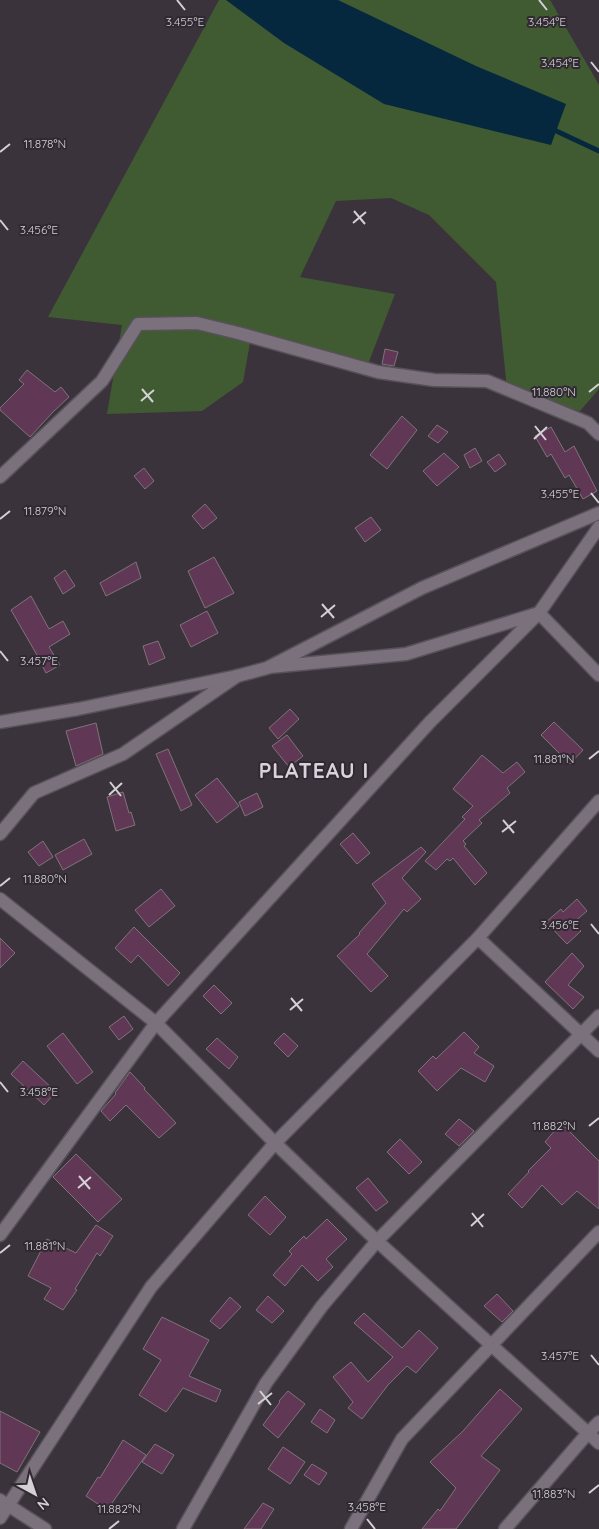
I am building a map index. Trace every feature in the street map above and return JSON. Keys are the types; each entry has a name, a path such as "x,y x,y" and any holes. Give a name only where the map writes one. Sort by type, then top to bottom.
{"street":[{"path":"0,477 102,382 138,324 197,323 378,372 434,380 487,381 588,423 599,434"},
{"path":"267,668 422,588 599,513"},
{"path":"0,1235 156,1023 430,722 539,613 599,527"},
{"path":"0,722 78,709 267,668 406,654 539,613"},
{"path":"539,613 599,675"},
{"path":"0,834 34,793 123,754 237,676"},
{"path":"0,1518 4,1502 151,1287 275,1143 478,938 599,802"},
{"path":"2,905 156,1023 376,1241 599,1443"},
{"path":"478,938 599,1051"},
{"path":"183,1529 266,1383 322,1306 376,1241 599,1016"},
{"path":"351,1529 402,1439 599,1232"},
{"path":"505,1529 599,1422"},
{"path":"4,1502 45,1529"}],"green space":[{"path":"219,0 550,0 599,85 599,389 580,411 507,389 496,282 429,215 391,198 336,201 300,277 395,294 365,372 251,337 243,382 202,411 107,414 122,325 48,317"}],"water":[{"path":"226,0 338,0 476,66 566,104 551,145 384,104 284,43"}],"building":[{"path":"385,349 398,352 394,366 382,364"},
{"path":"27,370 55,392 61,387 69,397 30,437 0,410 24,384 19,380"},
{"path":"402,416 417,430 387,469 370,455"},
{"path":"437,425 448,432 438,443 428,436"},
{"path":"551,427 565,452 574,446 597,491 583,499 569,475 565,478 551,454 547,457 535,436"},
{"path":"475,448 482,461 470,468 464,455"},
{"path":"444,453 459,467 437,486 423,471"},
{"path":"499,454 506,464 495,472 487,462"},
{"path":"144,468 154,481 145,489 134,476"},
{"path":"205,504 217,518 203,529 192,516"},
{"path":"371,517 381,530 365,542 355,528"},
{"path":"214,557 234,593 205,608 188,571"},
{"path":"136,562 141,578 106,596 100,583"},
{"path":"65,570 75,586 63,594 54,578"},
{"path":"31,596 49,629 63,621 70,634 49,647 60,665 46,673 11,610"},
{"path":"207,611 218,633 191,647 180,625"},
{"path":"158,641 165,658 149,665 143,646"},
{"path":"290,709 299,719 278,739 269,728"},
{"path":"554,722 583,750 570,764 541,735"},
{"path":"96,723 103,754 76,766 66,731"},
{"path":"287,735 303,756 289,767 272,746"},
{"path":"168,749 192,805 181,811 156,754"},
{"path":"482,755 503,773 517,762 525,772 507,788 510,793 479,820 482,823 463,841 466,844 464,846 487,873 475,885 453,858 450,861 447,859 436,870 425,861 465,819 462,817 473,806 453,789"},
{"path":"217,778 239,806 217,823 195,795"},
{"path":"123,792 129,813 131,812 135,825 116,831 107,797"},
{"path":"257,793 263,807 245,816 239,802"},
{"path":"353,833 370,853 357,864 340,844"},
{"path":"84,839 92,854 63,870 55,855"},
{"path":"43,841 53,857 39,866 28,852"},
{"path":"421,847 426,852 402,878 421,899 407,912 404,909 367,954 388,976 371,992 337,956 360,934 386,903 372,884"},
{"path":"161,889 175,906 149,927 135,910"},
{"path":"577,899 587,911 573,923 581,931 567,944 546,922 561,909 563,912"},
{"path":"134,927 180,973 168,986 138,955 131,963 115,948"},
{"path":"0,938 15,953 0,968"},
{"path":"572,953 584,966 568,985 584,997 573,1009 545,982"},
{"path":"214,985 232,1003 221,1014 203,996"},
{"path":"124,1016 133,1029 119,1040 109,1027"},
{"path":"464,1032 479,1047 474,1053 494,1066 485,1082 461,1068 437,1091 418,1071 433,1056 436,1059"},
{"path":"63,1033 93,1072 77,1084 47,1046"},
{"path":"284,1033 298,1046 288,1057 274,1043"},
{"path":"217,1038 238,1057 229,1069 206,1049"},
{"path":"23,1061 56,1092 44,1105 11,1074"},
{"path":"130,1072 176,1123 159,1138 126,1105 110,1121 101,1111 116,1094"},
{"path":"459,1119 474,1131 459,1146 445,1134"},
{"path":"561,1123 599,1161 599,1209 577,1191 562,1205 542,1185 522,1208 508,1194 551,1148 545,1142"},
{"path":"400,1139 422,1162 409,1174 387,1152"},
{"path":"76,1154 122,1199 98,1222 53,1177"},
{"path":"368,1178 388,1202 376,1211 356,1188"},
{"path":"265,1196 286,1217 270,1235 248,1215"},
{"path":"327,1219 347,1239 326,1259 333,1267 318,1281 302,1265 285,1286 273,1275 292,1254 289,1251 304,1236 306,1239"},
{"path":"96,1225 113,1236 100,1256 97,1253 75,1289 77,1290 63,1310 44,1299 51,1288 28,1276 47,1239 76,1253"},
{"path":"497,1294 513,1311 502,1322 484,1306"},
{"path":"268,1296 284,1311 272,1323 256,1310"},
{"path":"230,1297 241,1307 220,1329 210,1321"},
{"path":"364,1313 402,1348 419,1330 438,1348 416,1373 407,1366 388,1385 362,1419 348,1408 353,1402 333,1377 351,1362 368,1382 393,1357 354,1323"},
{"path":"162,1317 209,1340 189,1376 221,1390 216,1402 183,1388 166,1412 139,1395 161,1360 143,1349"},
{"path":"500,1389 522,1409 481,1456 500,1470 456,1529 422,1529 438,1509 440,1511 456,1488 430,1462 463,1431"},
{"path":"288,1391 305,1404 278,1438 263,1425"},
{"path":"320,1409 335,1420 327,1433 311,1422"},
{"path":"0,1411 40,1432 17,1472 0,1463"},
{"path":"123,1440 146,1455 107,1510 86,1496 98,1477 100,1478"},
{"path":"155,1444 174,1455 162,1474 142,1462"},
{"path":"283,1447 305,1462 290,1484 268,1469"},
{"path":"312,1464 327,1473 319,1485 304,1475"},
{"path":"263,1503 274,1509 261,1529 244,1529"}],"waterway":[{"path":"552,129 599,151"}],"district":[{"name":"PLATEAU I","path":"314,770"}]}
